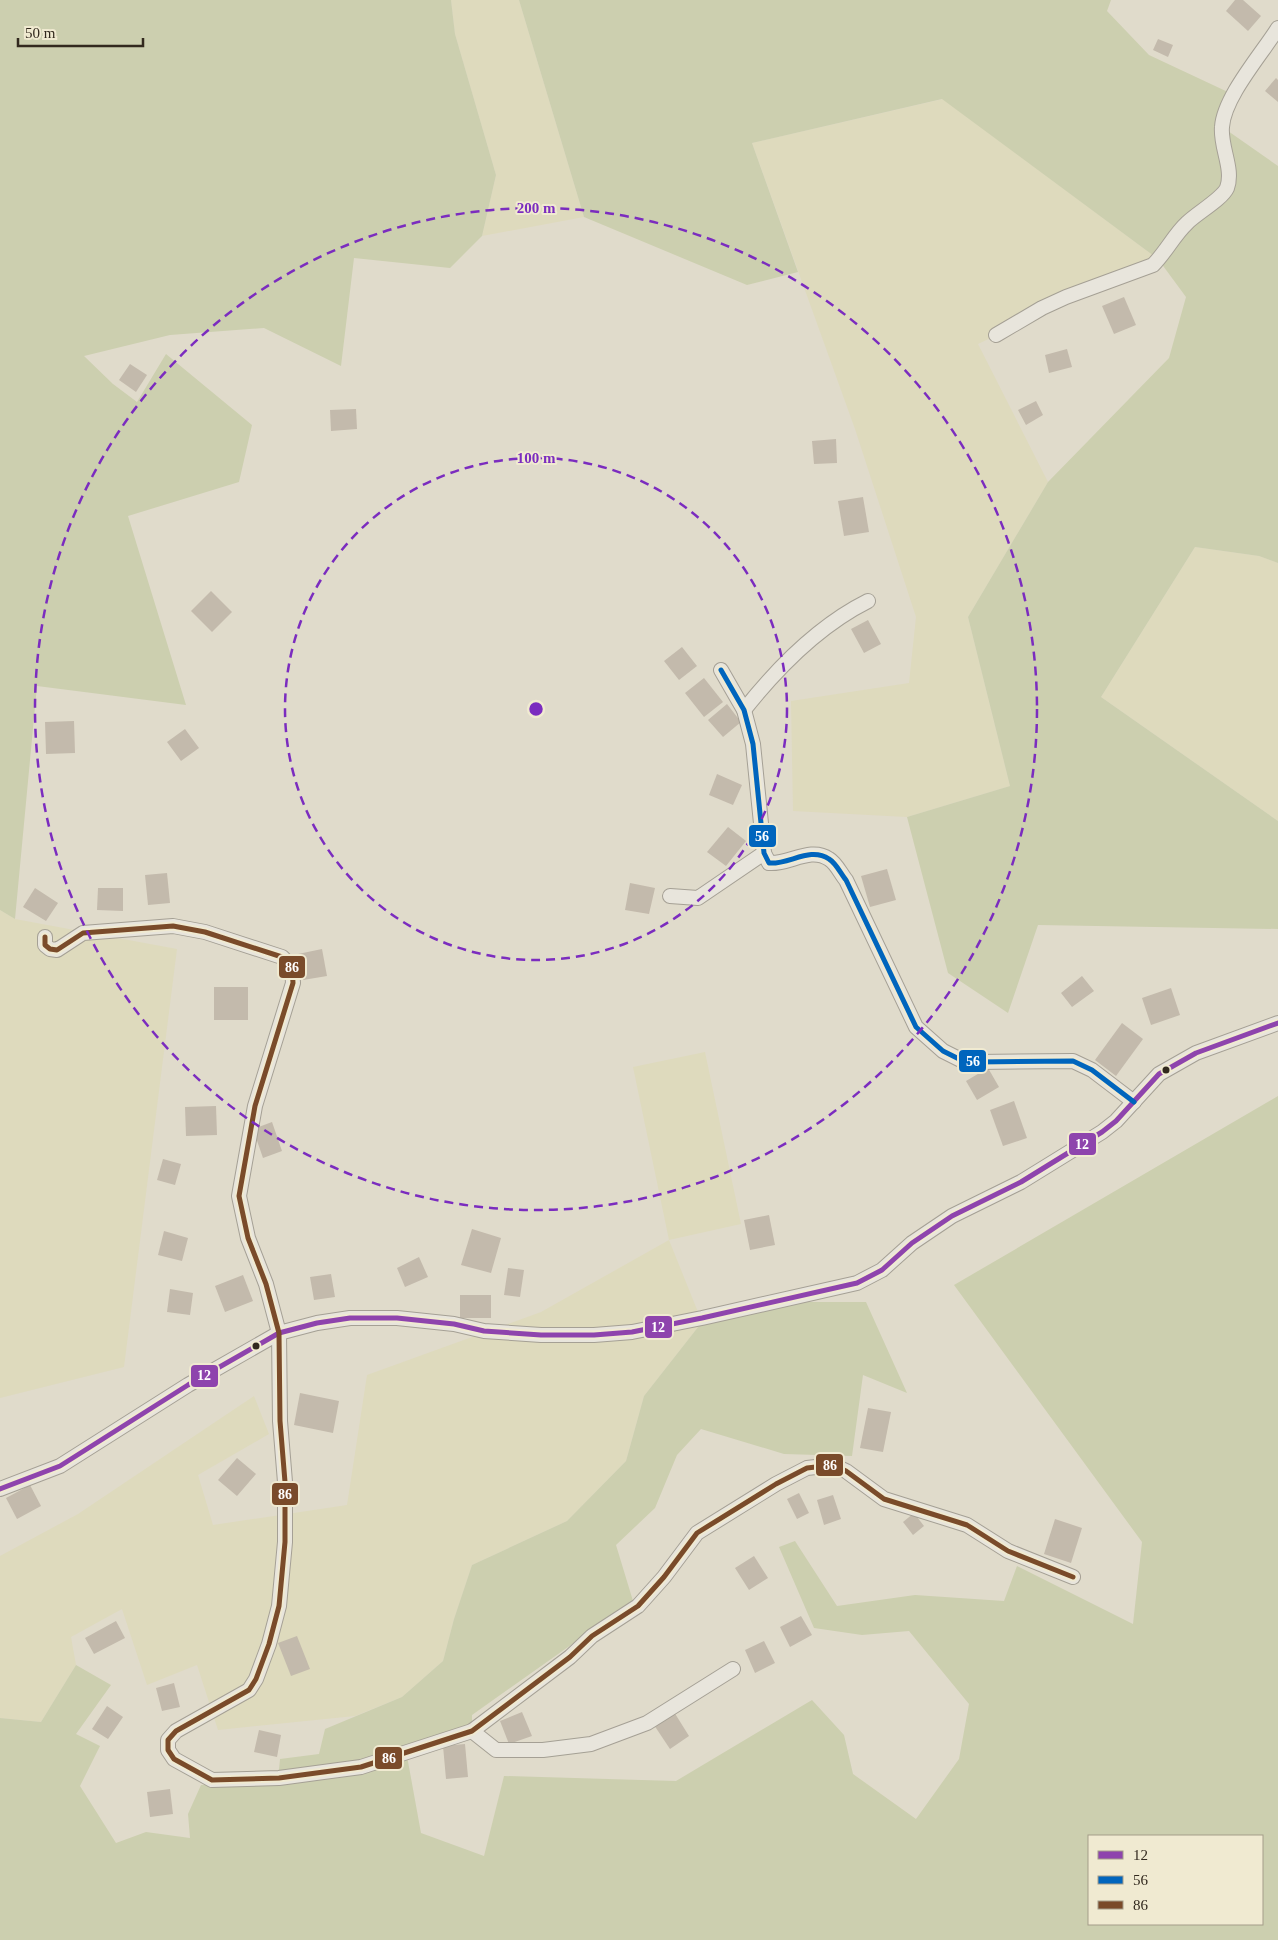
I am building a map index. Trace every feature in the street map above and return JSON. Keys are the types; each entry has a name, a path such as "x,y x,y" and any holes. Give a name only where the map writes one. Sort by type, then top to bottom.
{"street":[{"path":"996,335 1042,308 1066,297 1154,265 1186,224 1226,189 1229,177 1222,144 1223,116 1247,74 1278,28"},
{"path":"744,710 767,681 804,645 846,612 868,601"},
{"path":"721,670 744,710 752,744 764,853 769,863 778,864 809,854 819,854 830,859 846,880 916,1027 943,1052 961,1060 977,1062 1074,1062 1092,1070 1134,1102"},
{"path":"670,896 698,898 764,853"},
{"path":"45,937 45,945 50,950 57,950 83,932 173,926 205,932 282,957 292,967 294,983 255,1106 239,1196 248,1238 266,1284 279,1333 285,1542 279,1606 269,1644 256,1679 249,1690 176,1730 168,1740 168,1750 174,1759 212,1780 279,1778 361,1767 472,1731 570,1656 592,1636 638,1606 664,1577 697,1533 776,1484 807,1468 833,1465 846,1471 884,1499 967,1525 1008,1551 1073,1577"},
{"path":"0,1489 60,1466 188,1386 279,1333 317,1323 350,1318 397,1318 454,1324 494,1331 541,1335 594,1336 632,1332 834,1290 857,1283 882,1270 912,1244 952,1216 1021,1182 1062,1158 1116,1121 1159,1074 1196,1054 1278,1024"},
{"path":"472,1731 496,1750 543,1750 591,1744 646,1723 733,1669"}],"shaded area":[{"path":"451,0 519,0 584,217 482,236 496,175 455,34"},
{"path":"943,99 1158,259 978,344 1048,482 968,617 1010,786 907,817 793,811 791,701 909,683 916,617 855,429 752,143"},
{"path":"1195,547 1259,556 1278,563 1278,821 1101,697"},
{"path":"0,910 15,919 177,949 124,1367 0,1398"},
{"path":"705,1052 741,1224 669,1240 633,1067"},
{"path":"669,1240 702,1322 644,1396 626,1461 567,1521 472,1565 454,1619 443,1661 402,1697 355,1716 218,1730 197,1665 147,1685 122,1609 71,1637 76,1665 41,1722 0,1718 0,1556 78,1514 254,1396 269,1434 198,1475 213,1525 347,1505 367,1375 541,1312"}],"green space":[{"path":"0,0 451,0 455,34 496,175 482,236 450,268 354,258 341,366 264,328 170,335 84,356 113,384 137,402 166,354 252,425 239,482 128,516 186,705 37,686 15,919 0,910"},
{"path":"519,0 1111,0 1107,11 1149,55 1230,93 1228,131 1278,166 1278,563 1259,556 1195,547 1101,697 1278,821 1278,929 1038,925 1008,1013 948,973 907,817 1010,786 968,617 1048,482 1169,358 1186,297 1158,259 942,99 752,143 798,272 747,285 584,217"},
{"path":"1278,1096 1278,1940 0,1940 0,1718 41,1722 76,1665 111,1685 76,1734 100,1746 80,1786 116,1843 146,1832 190,1838 188,1814 201,1785 278,1781 280,1759 319,1754 325,1729 402,1697 443,1661 454,1619 472,1565 567,1521 626,1461 644,1396 702,1322 800,1302 866,1302 907,1393 863,1375 852,1456 784,1454 701,1429 677,1455 655,1508 616,1545 633,1601 472,1715 472,1731 405,1745 421,1833 484,1856 504,1776 676,1781 812,1700 844,1735 853,1774 916,1819 959,1759 969,1704 909,1631 862,1635 814,1628 779,1547 795,1541 837,1606 915,1595 1004,1601 1017,1566 1133,1624 1142,1542 954,1285"}],"building":[{"path":"1235,0 1243,0 1261,16 1248,31 1226,11"},
{"path":"1158,39 1173,45 1168,57 1153,50"},
{"path":"1276,78 1278,80 1278,102 1265,91"},
{"path":"1124,297 1136,325 1114,334 1102,306"},
{"path":"1067,349 1072,367 1049,373 1045,355"},
{"path":"130,364 147,375 136,392 119,380"},
{"path":"1036,401 1043,415 1026,425 1018,410"},
{"path":"356,409 357,429 331,431 330,410"},
{"path":"836,439 837,463 814,464 812,441"},
{"path":"863,497 869,532 844,536 838,501"},
{"path":"211,591 232,612 212,632 191,611"},
{"path":"868,620 881,644 864,653 851,629"},
{"path":"682,647 697,666 679,680 664,661"},
{"path":"704,678 723,702 704,717 685,693"},
{"path":"727,704 741,722 723,737 708,720"},
{"path":"74,721 75,753 46,754 45,722"},
{"path":"185,729 199,748 181,761 167,742"},
{"path":"717,774 742,785 733,805 709,795"},
{"path":"728,827 746,841 726,866 707,852"},
{"path":"887,869 896,900 870,907 861,876"},
{"path":"167,873 170,903 148,905 145,875"},
{"path":"630,883 655,888 649,914 625,910"},
{"path":"35,888 58,903 46,921 23,907"},
{"path":"98,888 123,888 123,911 97,910"},
{"path":"322,949 327,976 303,980 298,954"},
{"path":"1082,976 1094,991 1072,1007 1061,993"},
{"path":"214,987 248,987 248,1020 214,1020"},
{"path":"1171,988 1180,1015 1151,1025 1142,998"},
{"path":"1122,1023 1143,1039 1116,1076 1095,1060"},
{"path":"988,1068 999,1087 977,1100 966,1081"},
{"path":"1014,1101 1027,1138 1003,1146 990,1110"},
{"path":"216,1106 217,1135 186,1136 185,1107"},
{"path":"272,1122 282,1151 263,1158 253,1129"},
{"path":"163,1159 181,1164 175,1185 157,1180"},
{"path":"769,1215 775,1245 750,1250 744,1220"},
{"path":"472,1229 501,1238 491,1273 461,1265"},
{"path":"164,1231 188,1238 182,1261 158,1255"},
{"path":"419,1257 428,1277 405,1287 397,1268"},
{"path":"508,1268 524,1270 520,1297 504,1295"},
{"path":"331,1274 335,1297 314,1300 310,1277"},
{"path":"243,1275 253,1301 225,1312 215,1286"},
{"path":"170,1289 193,1293 190,1315 167,1312"},
{"path":"460,1295 491,1295 491,1318 460,1318"},
{"path":"300,1393 339,1401 333,1433 294,1425"},
{"path":"868,1408 891,1412 883,1452 860,1448"},
{"path":"237,1458 256,1474 237,1496 218,1480"},
{"path":"30,1485 41,1506 17,1519 6,1498"},
{"path":"799,1493 809,1513 797,1519 787,1499"},
{"path":"833,1495 841,1519 824,1525 817,1500"},
{"path":"914,1513 924,1526 913,1535 903,1522"},
{"path":"1055,1519 1082,1528 1071,1563 1044,1554"},
{"path":"754,1556 768,1578 749,1590 735,1568"},
{"path":"801,1616 812,1635 790,1647 780,1627"},
{"path":"116,1621 125,1638 94,1654 85,1638"},
{"path":"297,1636 310,1669 291,1676 278,1643"},
{"path":"764,1641 775,1663 755,1673 745,1650"},
{"path":"174,1683 180,1707 162,1711 156,1688"},
{"path":"107,1706 123,1717 108,1739 92,1729"},
{"path":"522,1712 532,1736 509,1744 500,1721"},
{"path":"674,1712 689,1736 670,1749 654,1725"},
{"path":"259,1730 281,1735 277,1757 254,1752"},
{"path":"465,1744 468,1777 446,1779 443,1746"},
{"path":"170,1789 173,1814 150,1817 147,1792"}],"transit line":[{"name":"56","path":"721,670 744,710 753,744 764,853 769,863 777,863 814,854 829,859 834,863 846,880 916,1027 943,1051 961,1060 977,1062 1073,1061 1092,1070 1134,1102"},
{"name":"86","path":"45,937 45,945 50,949 57,950 83,933 173,926 205,932 282,957 292,967 293,983 255,1106 239,1196 248,1238 266,1284 279,1333 280,1421 285,1482 285,1542 279,1606 269,1644 256,1679 249,1690 176,1731 168,1740 168,1750 174,1759 212,1780 279,1778 361,1767 472,1731 570,1657 592,1636 638,1606 664,1577 697,1533 776,1484 807,1468 833,1465 846,1471 884,1499 967,1525 1008,1551 1073,1577"},
{"name":"12","path":"0,1489 60,1466 188,1385 279,1333 317,1323 350,1318 397,1318 454,1324 484,1331 541,1335 594,1335 632,1332 857,1283 882,1270 912,1243 952,1216 1021,1182 1102,1132 1116,1121 1159,1074 1196,1053 1278,1023"}]}
